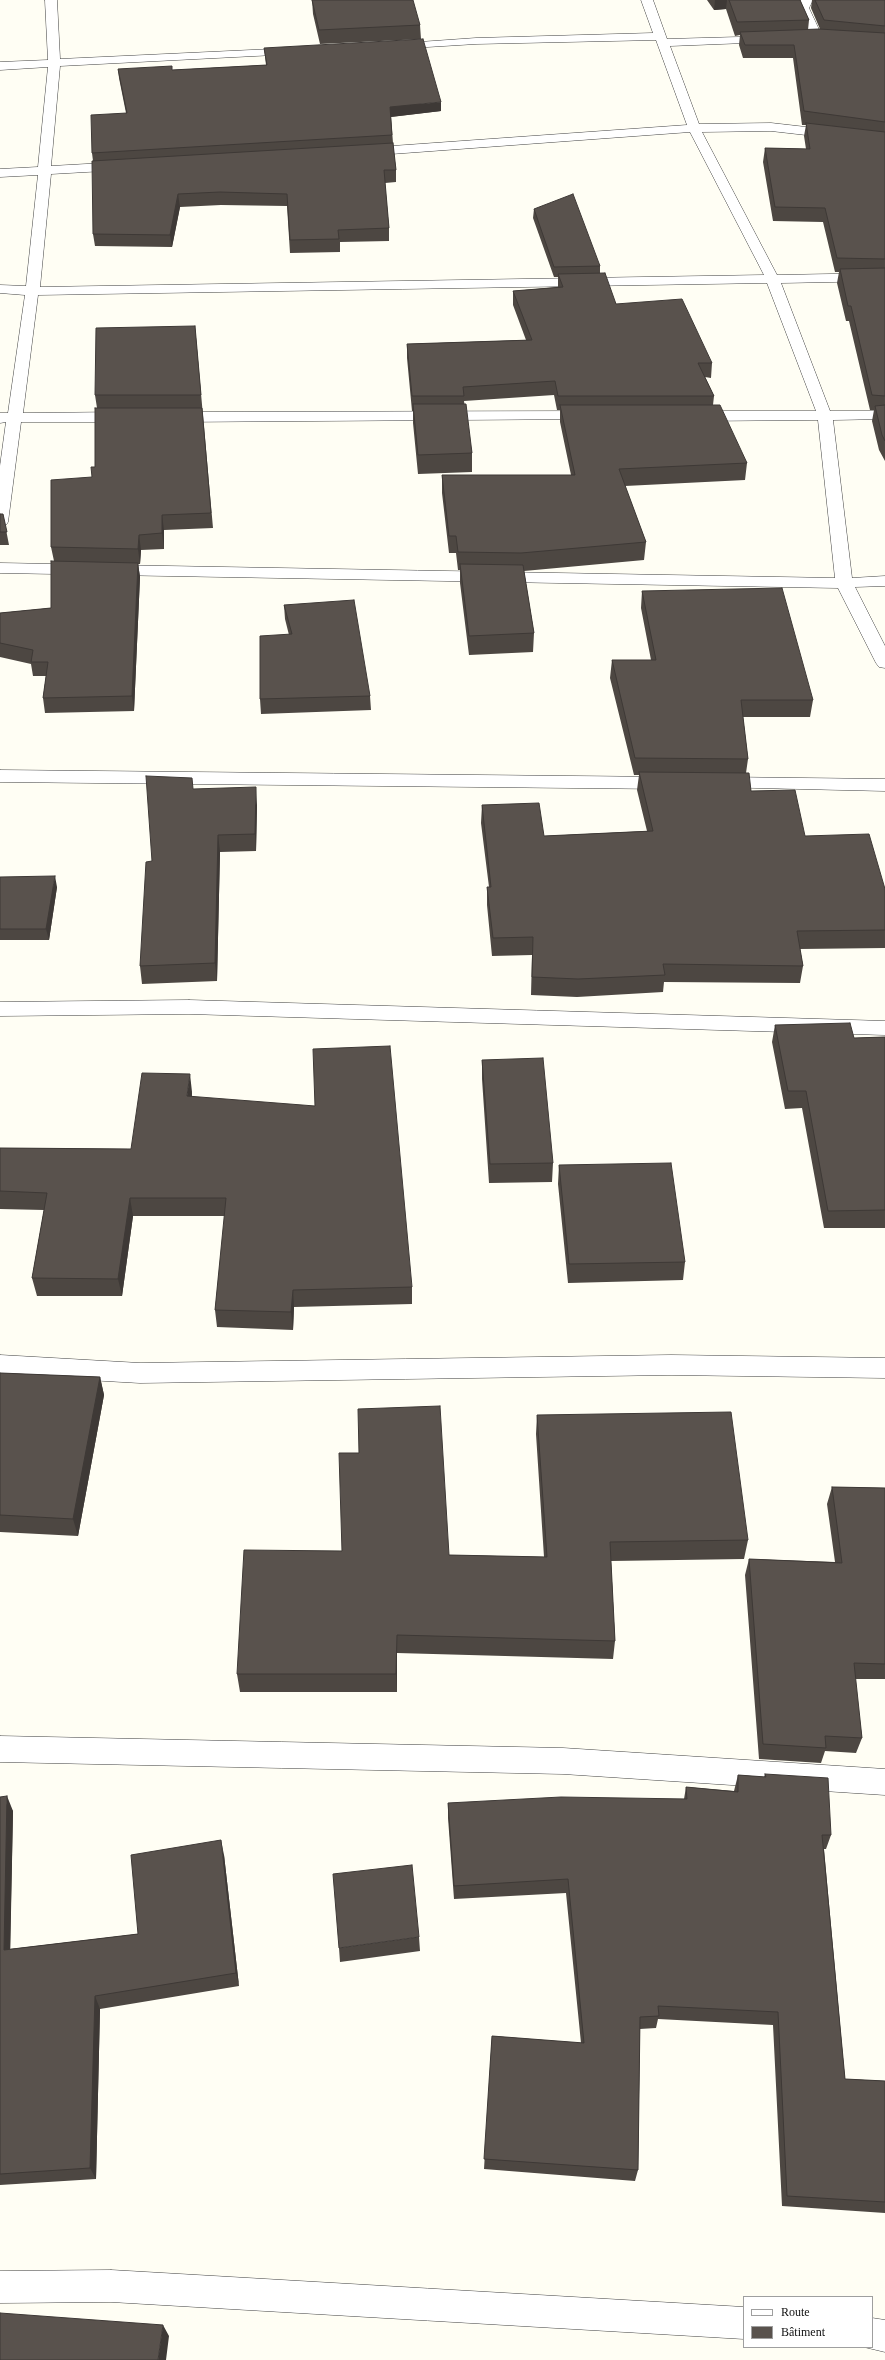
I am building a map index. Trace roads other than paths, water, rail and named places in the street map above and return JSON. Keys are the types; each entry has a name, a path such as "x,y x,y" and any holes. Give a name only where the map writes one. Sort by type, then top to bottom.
{"street":[{"path":"0,522 33,291 45,171 54,62 51,0"},
{"path":"647,0 694,128 772,278 825,416 844,583 885,663"},
{"path":"807,0 803,8 817,38"},
{"path":"386,46 476,41 832,39"},
{"path":"0,66 54,62 302,51"},
{"path":"348,153 694,128 772,127 885,140"},
{"path":"0,173 132,166"},
{"path":"0,288 33,291 885,277"},
{"path":"682,416 885,415"},
{"path":"158,417 603,416"},
{"path":"0,418 142,417"},
{"path":"0,568 844,583 885,581"},
{"path":"0,776 885,785"},
{"path":"0,1009 189,1006 718,1024 885,1028"},
{"path":"0,1365 140,1373 671,1365 885,1368"},
{"path":"0,1749 563,1761 885,1782"},
{"path":"0,2287 111,2286 743,2323"},
{"path":"873,2334 885,2336"}]}
